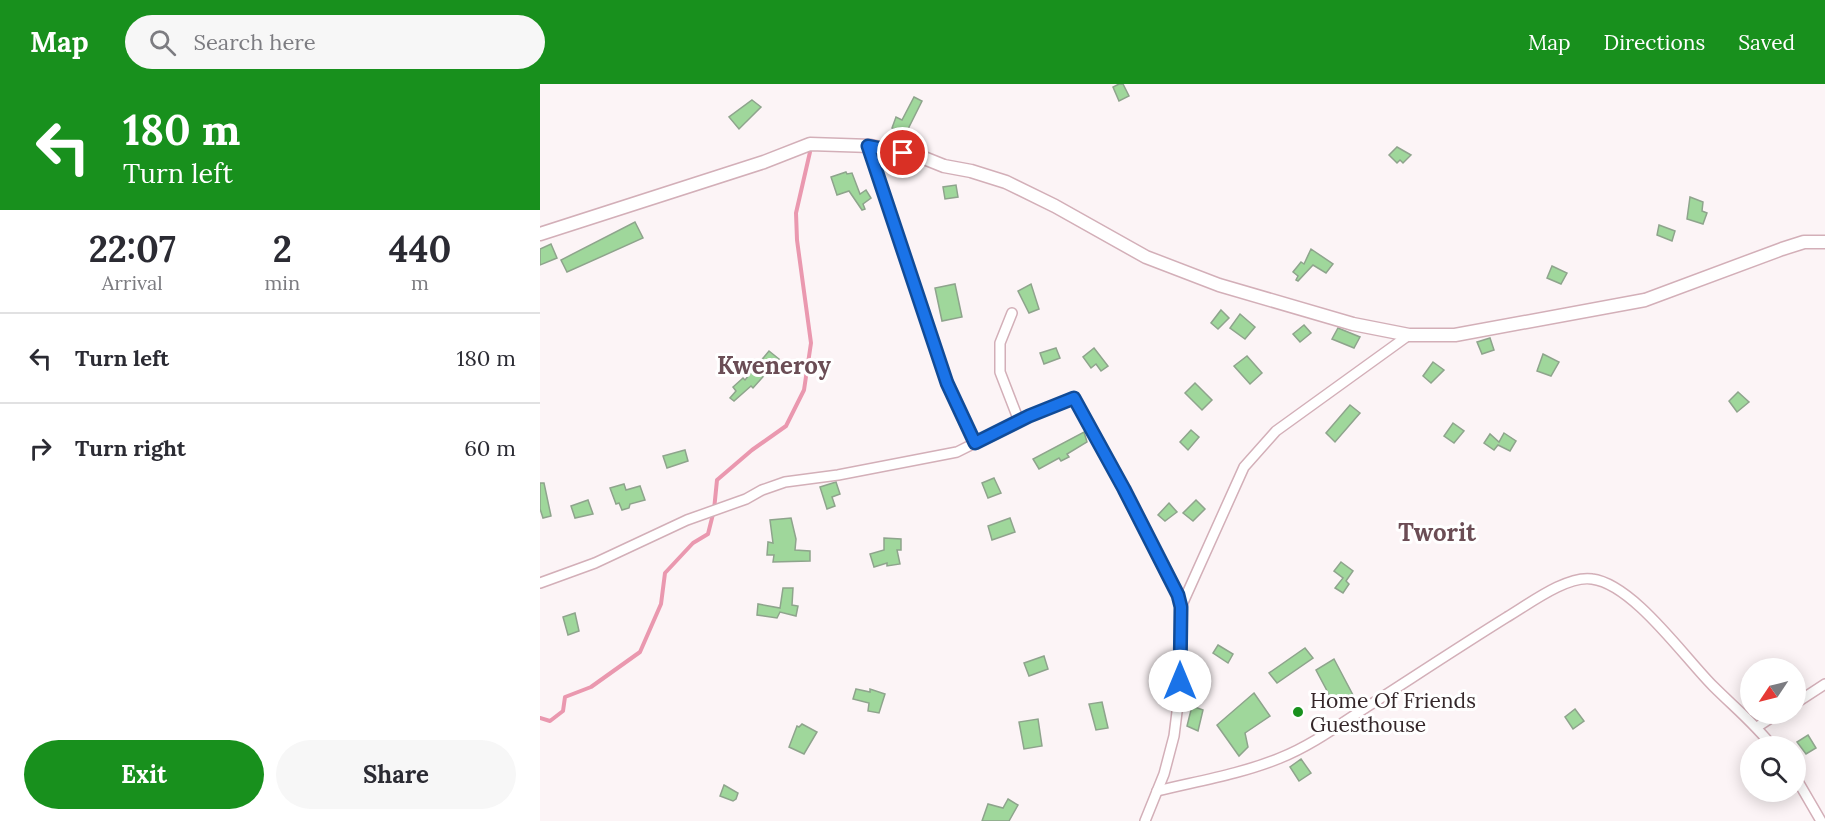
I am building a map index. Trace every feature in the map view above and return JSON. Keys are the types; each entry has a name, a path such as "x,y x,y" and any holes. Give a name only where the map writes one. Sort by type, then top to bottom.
{"street":[{"path":"540,234 765,162 810,144 868,146 919,156 944,166 971,171 1006,182 1055,206 1146,258 1181,271 1342,321 1409,335 1455,335 1645,300 1782,249 1804,242 1825,242"},
{"path":"868,146 947,383 975,443"},
{"path":"1012,313 1000,344 1000,372 1018,421"},
{"path":"1181,607 1244,467 1258,450 1276,431 1409,335"},
{"path":"540,583 595,563 706,513 785,482 838,475 957,452 1018,421 1074,398 1130,499 1178,595 1181,607 1180,681 1174,736 1145,821"},
{"path":"1157,791 1237,772 1281,758 1323,736 1530,603 1580,579 1593,579 1608,583 1625,594 1764,736"},
{"path":"1806,696 1825,684"},
{"path":"1757,727 1762,724"},
{"path":"1806,795 1821,821"}],"building":[{"path":"1123,84 1129,96 1119,101 1113,87"},
{"path":"914,97 922,101 906,133 892,128 896,117 902,120"},
{"path":"752,100 761,107 739,129 729,117"},
{"path":"1397,147 1411,155 1403,163 1400,160 1397,163 1389,155"},
{"path":"846,172 847,174 852,173 860,194 866,190 871,198 863,204 865,209 862,210 849,191 837,195 831,177"},
{"path":"956,185 958,197 945,199 943,187"},
{"path":"1690,197 1703,202 1702,211 1707,213 1703,224 1687,219"},
{"path":"635,222 643,238 567,272 561,260"},
{"path":"1659,225 1675,231 1672,241 1657,235"},
{"path":"551,244 557,258 540,265 540,249"},
{"path":"1311,249 1333,264 1326,273 1313,265 1298,281 1296,280 1298,276 1293,272 1301,262 1304,264"},
{"path":"1552,266 1567,273 1561,284 1547,278"},
{"path":"955,284 962,317 942,321 935,288"},
{"path":"1031,284 1039,309 1029,313 1018,291"},
{"path":"1221,310 1229,318 1218,329 1211,323"},
{"path":"1240,314 1255,327 1245,339 1230,328"},
{"path":"1304,325 1311,333 1300,342 1293,334"},
{"path":"1338,328 1360,337 1354,348 1332,339"},
{"path":"1490,338 1494,350 1482,354 1477,342"},
{"path":"1056,348 1060,358 1044,364 1040,353"},
{"path":"1094,348 1108,366 1101,371 1096,364 1091,368 1083,357"},
{"path":"769,351 779,359 753,388 751,386 734,401 730,398 736,391 733,387 743,378 745,380"},
{"path":"1543,354 1559,362 1551,376 1537,371"},
{"path":"1247,356 1262,373 1250,384 1234,366"},
{"path":"1433,362 1444,370 1431,383 1423,376"},
{"path":"1195,383 1212,400 1202,410 1185,393"},
{"path":"1738,392 1749,402 1737,412 1729,401"},
{"path":"1350,405 1360,413 1335,442 1326,433"},
{"path":"1453,423 1464,431 1454,443 1444,436"},
{"path":"1191,430 1199,437 1188,450 1180,442"},
{"path":"1084,432 1087,442 1067,454 1069,457 1061,461 1059,458 1039,469 1033,459"},
{"path":"1504,433 1516,441 1510,451 1498,445 1494,450 1484,443 1490,434 1499,442"},
{"path":"685,450 688,461 667,468 663,456"},
{"path":"994,478 1001,493 988,498 982,483"},
{"path":"836,482 840,494 832,497 835,506 827,509 820,487"},
{"path":"540,483 544,483 551,516 543,518 540,509"},
{"path":"624,484 626,490 640,486 645,500 630,504 629,508 622,510 619,503 616,504 610,488"},
{"path":"588,500 593,514 575,518 571,506"},
{"path":"1196,500 1205,509 1193,521 1183,513"},
{"path":"1169,503 1177,512 1165,521 1158,515"},
{"path":"791,518 796,539 795,550 810,551 810,561 773,562 774,555 767,555 768,542 773,543 770,520"},
{"path":"1010,518 1015,532 992,540 988,526"},
{"path":"884,538 901,539 901,550 897,550 900,564 887,566 887,563 874,567 870,554 884,550"},
{"path":"1341,562 1353,571 1346,581 1349,584 1343,593 1335,588 1343,578 1334,571"},
{"path":"783,588 793,588 792,605 798,606 796,616 780,612 777,618 757,615 758,604 780,608"},
{"path":"575,613 579,631 568,635 563,617"},
{"path":"1218,645 1233,654 1228,663 1213,653"},
{"path":"1305,648 1313,658 1277,683 1269,673"},
{"path":"1044,656 1048,669 1029,676 1024,663"},
{"path":"1334,659 1354,697 1340,704 1338,699 1333,702 1316,670"},
{"path":"1193,668 1207,669 1207,684 1193,684"},
{"path":"856,689 870,692 870,689 885,694 879,713 868,711 869,703 853,699"},
{"path":"1254,693 1270,716 1245,733 1248,747 1239,756 1217,725"},
{"path":"1102,702 1108,728 1096,730 1089,704"},
{"path":"1192,706 1203,710 1198,731 1187,726"},
{"path":"1575,709 1584,721 1573,729 1565,717"},
{"path":"1038,719 1042,746 1024,749 1019,722"},
{"path":"802,724 817,732 804,754 789,747 797,726"},
{"path":"1808,735 1816,748 1806,754 1806,736"},
{"path":"1301,759 1311,773 1299,781 1290,767"},
{"path":"724,785 738,793 736,799 733,801 720,796"},
{"path":"1008,799 1018,805 1009,821 982,821 988,804 1003,808"}],"waterway":[{"path":"540,718 550,721 563,711 565,697 591,687 640,652 661,604 665,573 693,543 708,534 714,510 717,480 752,450 786,426 804,390 811,343 797,240 796,213 810,152"}],"place":[{"name":"Home Of Friends Guesthouse","path":"1298,712"}],"district":[{"name":"Kweneroy","path":"774,365"},
{"name":"Tworit","path":"1437,532"}],"route":[{"path":"903,153 868,146 947,383 975,443 1029,416 1074,398 1178,595 1181,607 1180,681"}]}
